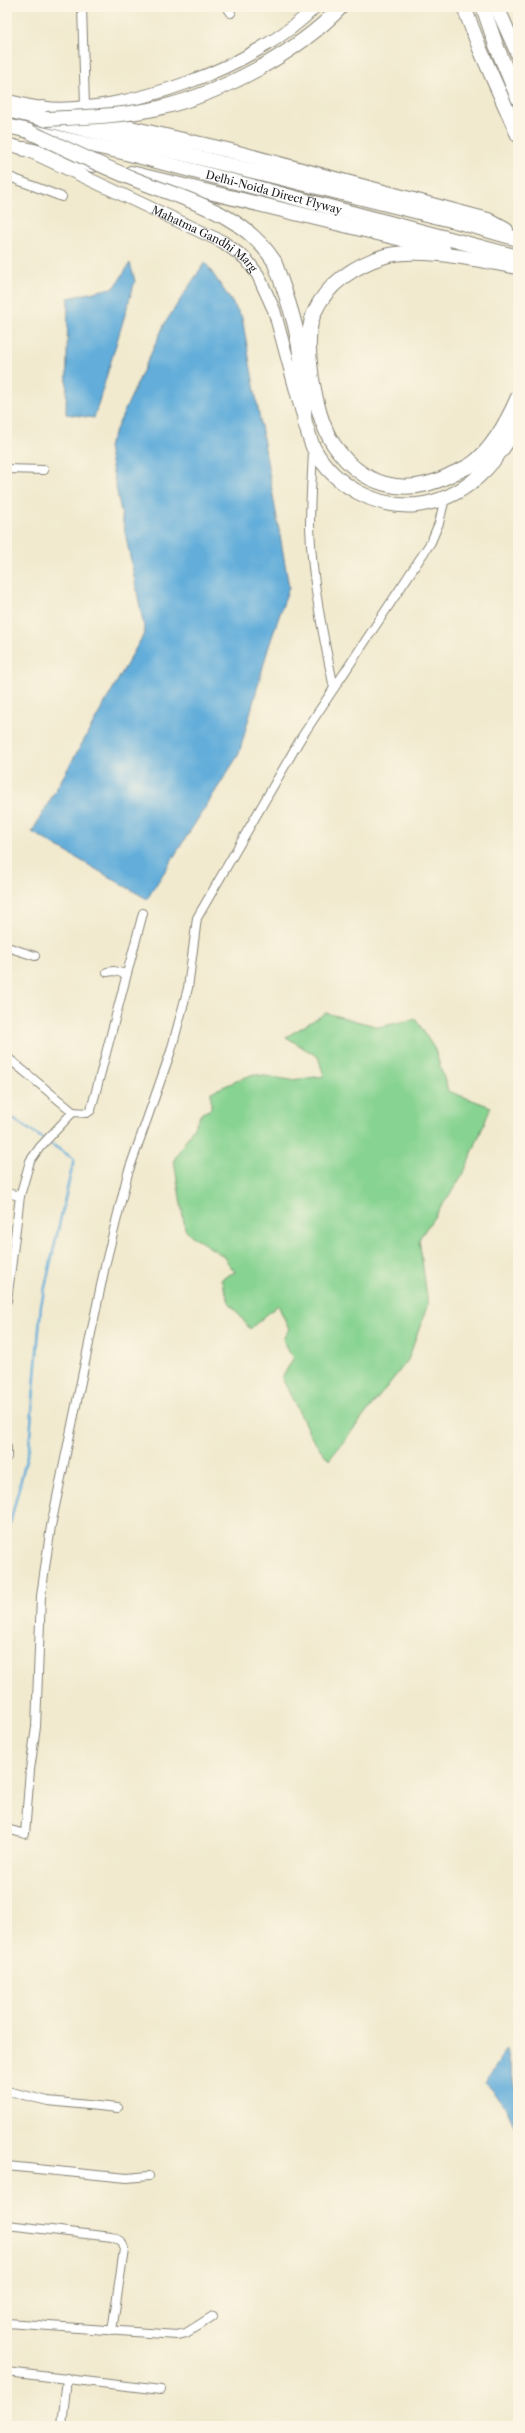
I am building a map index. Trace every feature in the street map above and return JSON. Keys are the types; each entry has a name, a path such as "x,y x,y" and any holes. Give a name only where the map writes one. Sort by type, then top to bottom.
{"highway":[{"path":"45,114 115,114 159,108 200,95 233,81 278,57 310,35 341,7"},
{"path":"464,7 480,49 518,135"},
{"path":"483,7 496,45 518,98"},
{"path":"497,7 518,54"},
{"path":"7,110 45,114 227,150 480,218 518,236"},
{"name":"Delhi-Noida Direct Flyway","path":"45,114 518,239"},
{"path":"7,126 28,132 128,177 232,219 266,248 274,261 296,330 305,393 305,422 314,448 325,465 358,492 374,500 392,505 408,506 429,503 445,498 472,484 490,466 518,423"},
{"name":"Delhi-Noida Direct Flyway","path":"28,132 126,152 518,257"},
{"path":"25,149 223,194 512,266"},
{"path":"512,266 412,253 386,256 357,268 330,288 314,313 310,326 309,359 316,400 334,444 355,468 368,477 394,487 408,488 438,481 472,463 498,435 518,397"}],"main road":[{"path":"7,101 45,114 172,88 228,66 273,40 316,7"},
{"name":"Mahatma Gandhi Marg","path":"7,144 25,149 223,242 246,259 258,275 274,310 305,422"}],"street":[{"path":"82,7 85,106"},
{"path":"7,176 62,197"},
{"path":"314,448 310,526 312,557 321,624 334,688"},
{"path":"7,469 44,470"},
{"path":"7,1829 25,1834 36,1727 38,1649 42,1589 51,1526 92,1324 128,1173 171,1051 188,988 196,918 301,738 431,542 439,523 445,498"},
{"path":"7,1057 73,1112 87,1113 91,1110 143,913"},
{"path":"7,947 35,956"},
{"path":"107,972 114,971 126,974"},
{"path":"7,1301 20,1196 30,1161 46,1140 73,1112"},
{"path":"7,1193 20,1196"},
{"path":"7,1447 7,1457"},
{"path":"7,2091 48,2101 118,2108"},
{"path":"7,2166 127,2178 149,2176"},
{"path":"7,2225 112,2237 121,2241 124,2249 112,2331"},
{"path":"7,2323 177,2335 190,2330 213,2316"},
{"path":"7,2372 161,2390"},
{"path":"62,2426 67,2378"}],"green space":[{"path":"326,1013 379,1027 416,1019 435,1050 448,1091 491,1107 463,1175 419,1239 428,1304 408,1360 329,1460 313,1440 282,1378 294,1357 287,1350 283,1339 289,1329 278,1305 250,1329 229,1302 221,1279 235,1272 222,1255 192,1236 185,1229 174,1160 202,1113 211,1109 211,1092 253,1074 291,1080 324,1076 318,1057 286,1037"}],"water":[{"path":"205,262 242,317 289,587 268,649 239,754 147,899 32,832 145,632 108,447 165,323"},
{"path":"130,263 135,281 94,418 66,414 68,298 115,287"},
{"path":"507,2049 515,2090 518,2092 518,2134 505,2106 485,2083"}],"waterway":[{"path":"7,1115 74,1159 41,1305 29,1448 7,1535"}]}
